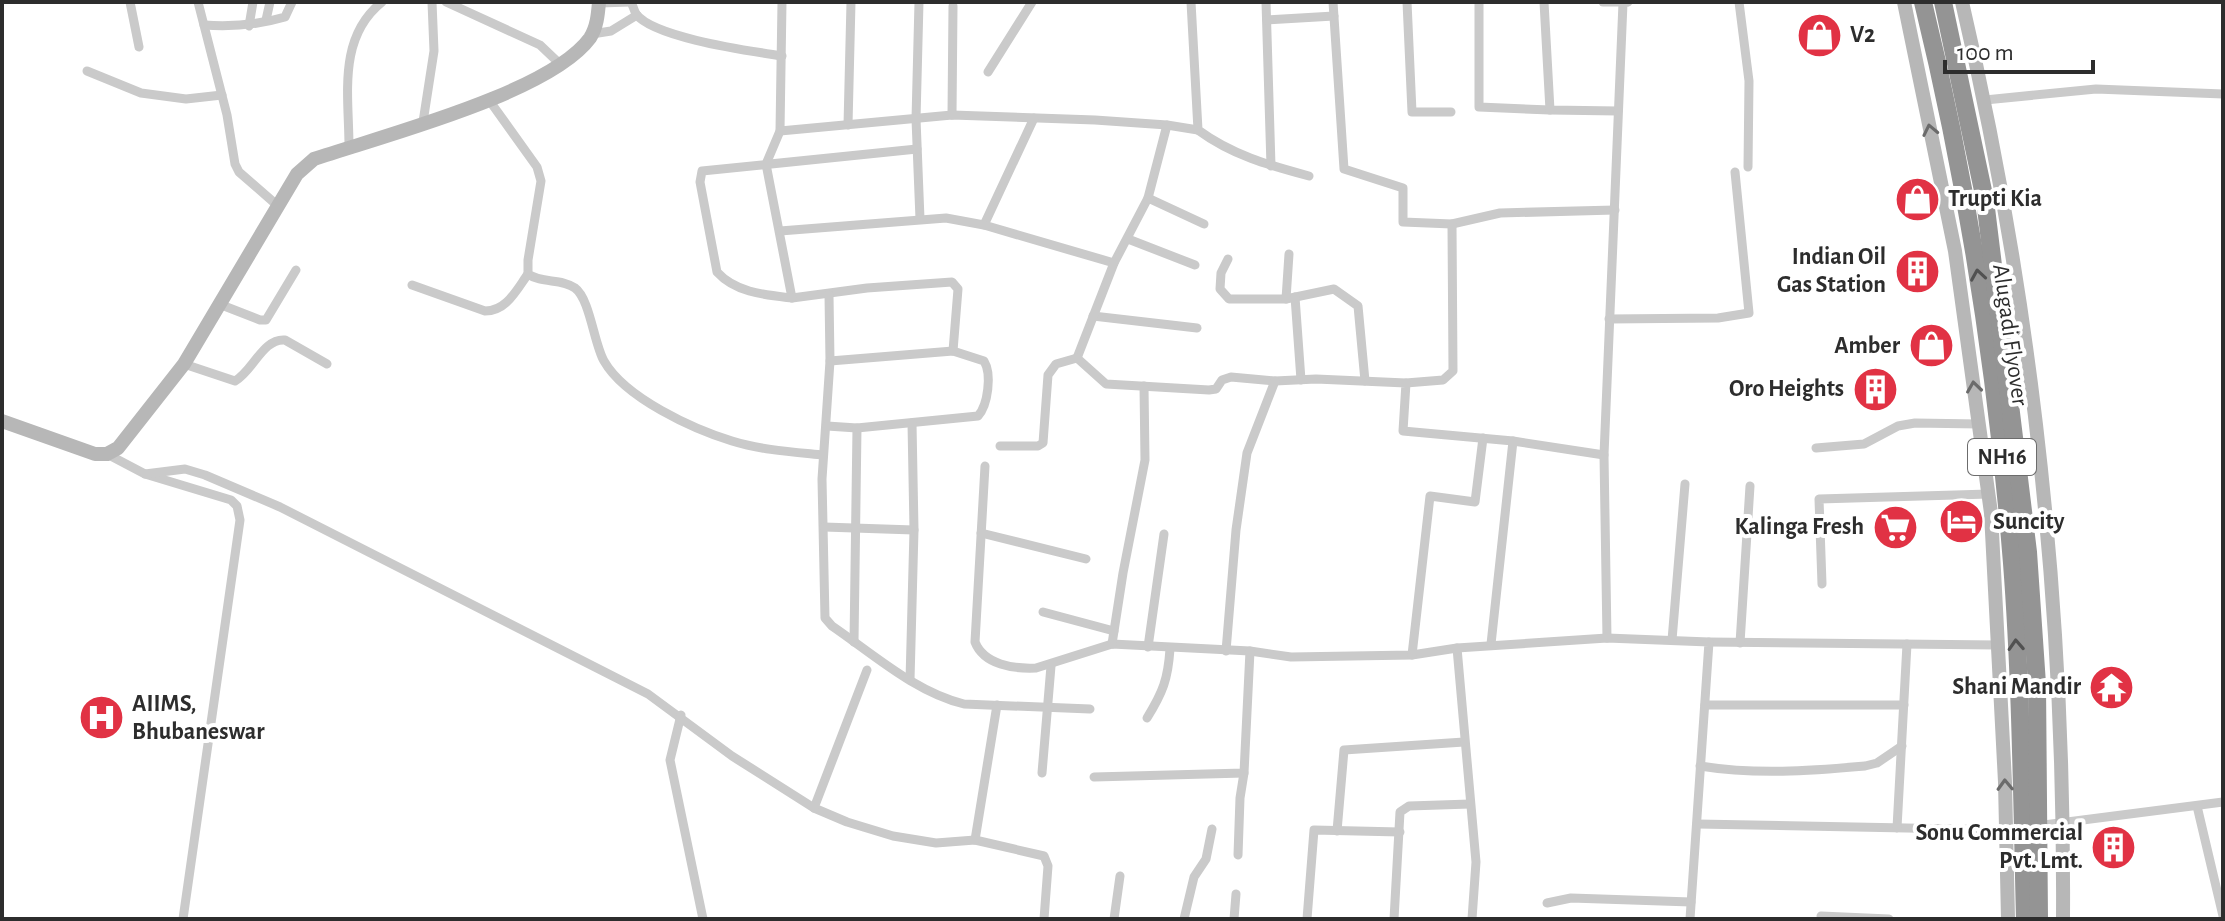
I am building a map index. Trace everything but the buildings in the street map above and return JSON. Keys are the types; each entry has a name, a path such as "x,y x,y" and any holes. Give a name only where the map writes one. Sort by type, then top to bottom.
{"highway":[{"name":"Alugadi Flyover","path":"1923,2 1965,194 1998,420 2013,577 2025,919"},
{"name":"Alugadi Flyover","path":"1943,2 1985,200 2028,552 2037,684 2039,919"}],"street":[{"path":"130,2 139,47"},
{"path":"198,2 239,172 278,206"},
{"path":"249,26 253,2"},
{"path":"266,20 270,2"},
{"path":"204,25 249,26 285,17 292,2"},
{"path":"349,147 350,50 364,20 382,2"},
{"path":"423,122 434,51 432,2"},
{"path":"446,2 540,45 561,65"},
{"path":"107,454 118,448 184,364 297,174 307,164 489,100 561,65 592,34 599,2 631,2 637,15 649,24 693,40 782,56"},
{"path":"782,2 780,131 766,164 792,298"},
{"path":"848,125 851,2"},
{"path":"919,2 916,119 920,219"},
{"path":"988,72 1032,2"},
{"path":"1191,2 1198,130"},
{"path":"1266,2 1271,166"},
{"path":"1333,2 1344,169 1403,188 1403,222 1452,224 1500,213 1615,210"},
{"path":"1407,2 1412,112 1451,112"},
{"path":"1479,2 1479,107 1618,111"},
{"path":"1544,2 1550,110"},
{"path":"1603,2 1625,2 1604,455 1607,638"},
{"path":"1739,2 1749,81 1748,167"},
{"path":"1904,2 1955,251 1989,494 2008,919"},
{"path":"1962,2 1985,100 2019,295 2045,519 2063,823 2063,919"},
{"path":"952,115 953,6"},
{"path":"592,34 611,31 637,15"},
{"path":"1267,20 1334,16"},
{"path":"87,71 141,93 186,99 222,95"},
{"path":"1985,100 2096,89 2223,94"},
{"path":"412,285 485,311 494,311 502,307 528,274 541,181 537,167 489,100"},
{"path":"780,131 952,115 1167,125 1198,130 1235,154 1309,176"},
{"path":"984,225 1034,118"},
{"path":"1077,358 1114,263 1148,198 1167,125"},
{"path":"917,149 706,169 700,175 717,272 724,280 764,295 792,298 867,288 952,282 958,289 953,351"},
{"path":"1609,319 1718,318 1749,313 1735,172"},
{"path":"1148,198 1204,224"},
{"path":"780,231 946,218 984,225 1114,263"},
{"path":"1077,358 1106,384 1209,390 1216,389 1222,380 1231,377 1275,381 1406,383 1443,380 1453,371 1452,224"},
{"path":"1128,239 1195,265"},
{"path":"1289,254 1290,298 1301,380"},
{"path":"1228,259 1221,273 1220,289 1229,299 1290,298 1334,289 1358,306 1365,381"},
{"path":"219,304 266,320 296,270"},
{"path":"528,274 575,288 580,294 604,361 616,377 643,398 679,420 733,441 823,455"},
{"path":"829,295 830,361 823,455 825,618 910,680 945,699 964,704 1090,709"},
{"path":"1093,316 1197,328"},
{"path":"184,364 235,381 247,373 269,344 278,339 327,364"},
{"path":"827,426 857,428 978,416 982,413 988,365 978,357 953,351 830,361"},
{"path":"1000,446 1038,446 1043,443 1048,375 1056,364 1077,358"},
{"path":"1226,651 1236,530 1247,453 1275,381"},
{"path":"1406,383 1403,431 1513,441 1604,455"},
{"path":"1112,644 1145,460 1144,386"},
{"path":"2,421 95,454 107,454 145,474 231,500 237,506 240,520 183,919"},
{"path":"910,680 914,530 912,423"},
{"path":"1816,448 1864,444 1898,426 1915,423 1979,424"},
{"path":"854,642 857,428"},
{"path":"1412,655 1430,496 1475,502 1483,438"},
{"path":"1491,644 1513,441"},
{"path":"985,466 975,642 979,652 992,661 1024,668 1051,666 1112,644 1250,651 1291,657 1412,655 1491,644 1607,638 1740,643 1998,645"},
{"path":"145,474 185,469 280,507 648,694 681,715 732,756 814,808 893,836 936,843 975,840 1035,853 1048,859 1044,919"},
{"path":"1672,640 1685,484"},
{"path":"1740,643 1750,486"},
{"path":"1822,584 1819,499 1989,494"},
{"path":"824,527 914,530"},
{"path":"981,533 1086,559"},
{"path":"1148,647 1164,534"},
{"path":"1043,612 1114,631"},
{"path":"1690,919 1709,642"},
{"path":"1897,828 1907,644"},
{"path":"1457,648 1476,862 1472,919"},
{"path":"1147,718 1165,686 1170,649"},
{"path":"1238,855 1250,651"},
{"path":"1042,773 1051,666"},
{"path":"814,808 867,670"},
{"path":"975,840 997,705"},
{"path":"1705,705 1904,705"},
{"path":"681,715 670,760 703,919"},
{"path":"1337,831 1344,750 1464,742"},
{"path":"1700,766 1736,772 1778,773 1865,766 1877,763 1902,746"},
{"path":"1094,777 1244,773"},
{"path":"1697,824 2006,830 2223,802"},
{"path":"1394,919 1400,812 1404,807 1470,804"},
{"path":"2197,806 2223,916"},
{"path":"1184,919 1194,877 1206,859 1212,829"},
{"path":"1307,919 1314,830 1400,832"},
{"path":"1114,919 1120,876"},
{"path":"1234,919 1236,894"},
{"path":"1547,903 1571,898 1691,902"},
{"path":"1821,916 1889,919"}],"place":[{"name":"V2","path":"1819,35"},
{"name":"Trupti Kia","path":"1917,199"},
{"name":"Indian Oil Gas Station","path":"1917,271"},
{"name":"Amber","path":"1931,346"},
{"name":"Oro Heights","path":"1875,389"},
{"name":"Suncity","path":"1962,522"},
{"name":"Kalinga Fresh","path":"1895,527"},
{"name":"Shani Mandir","path":"2112,687"},
{"name":"AIIMS, Bhubaneswar","path":"101,718"},
{"name":"Sonu Commercial Pvt. Lmt.","path":"2114,847"}]}
